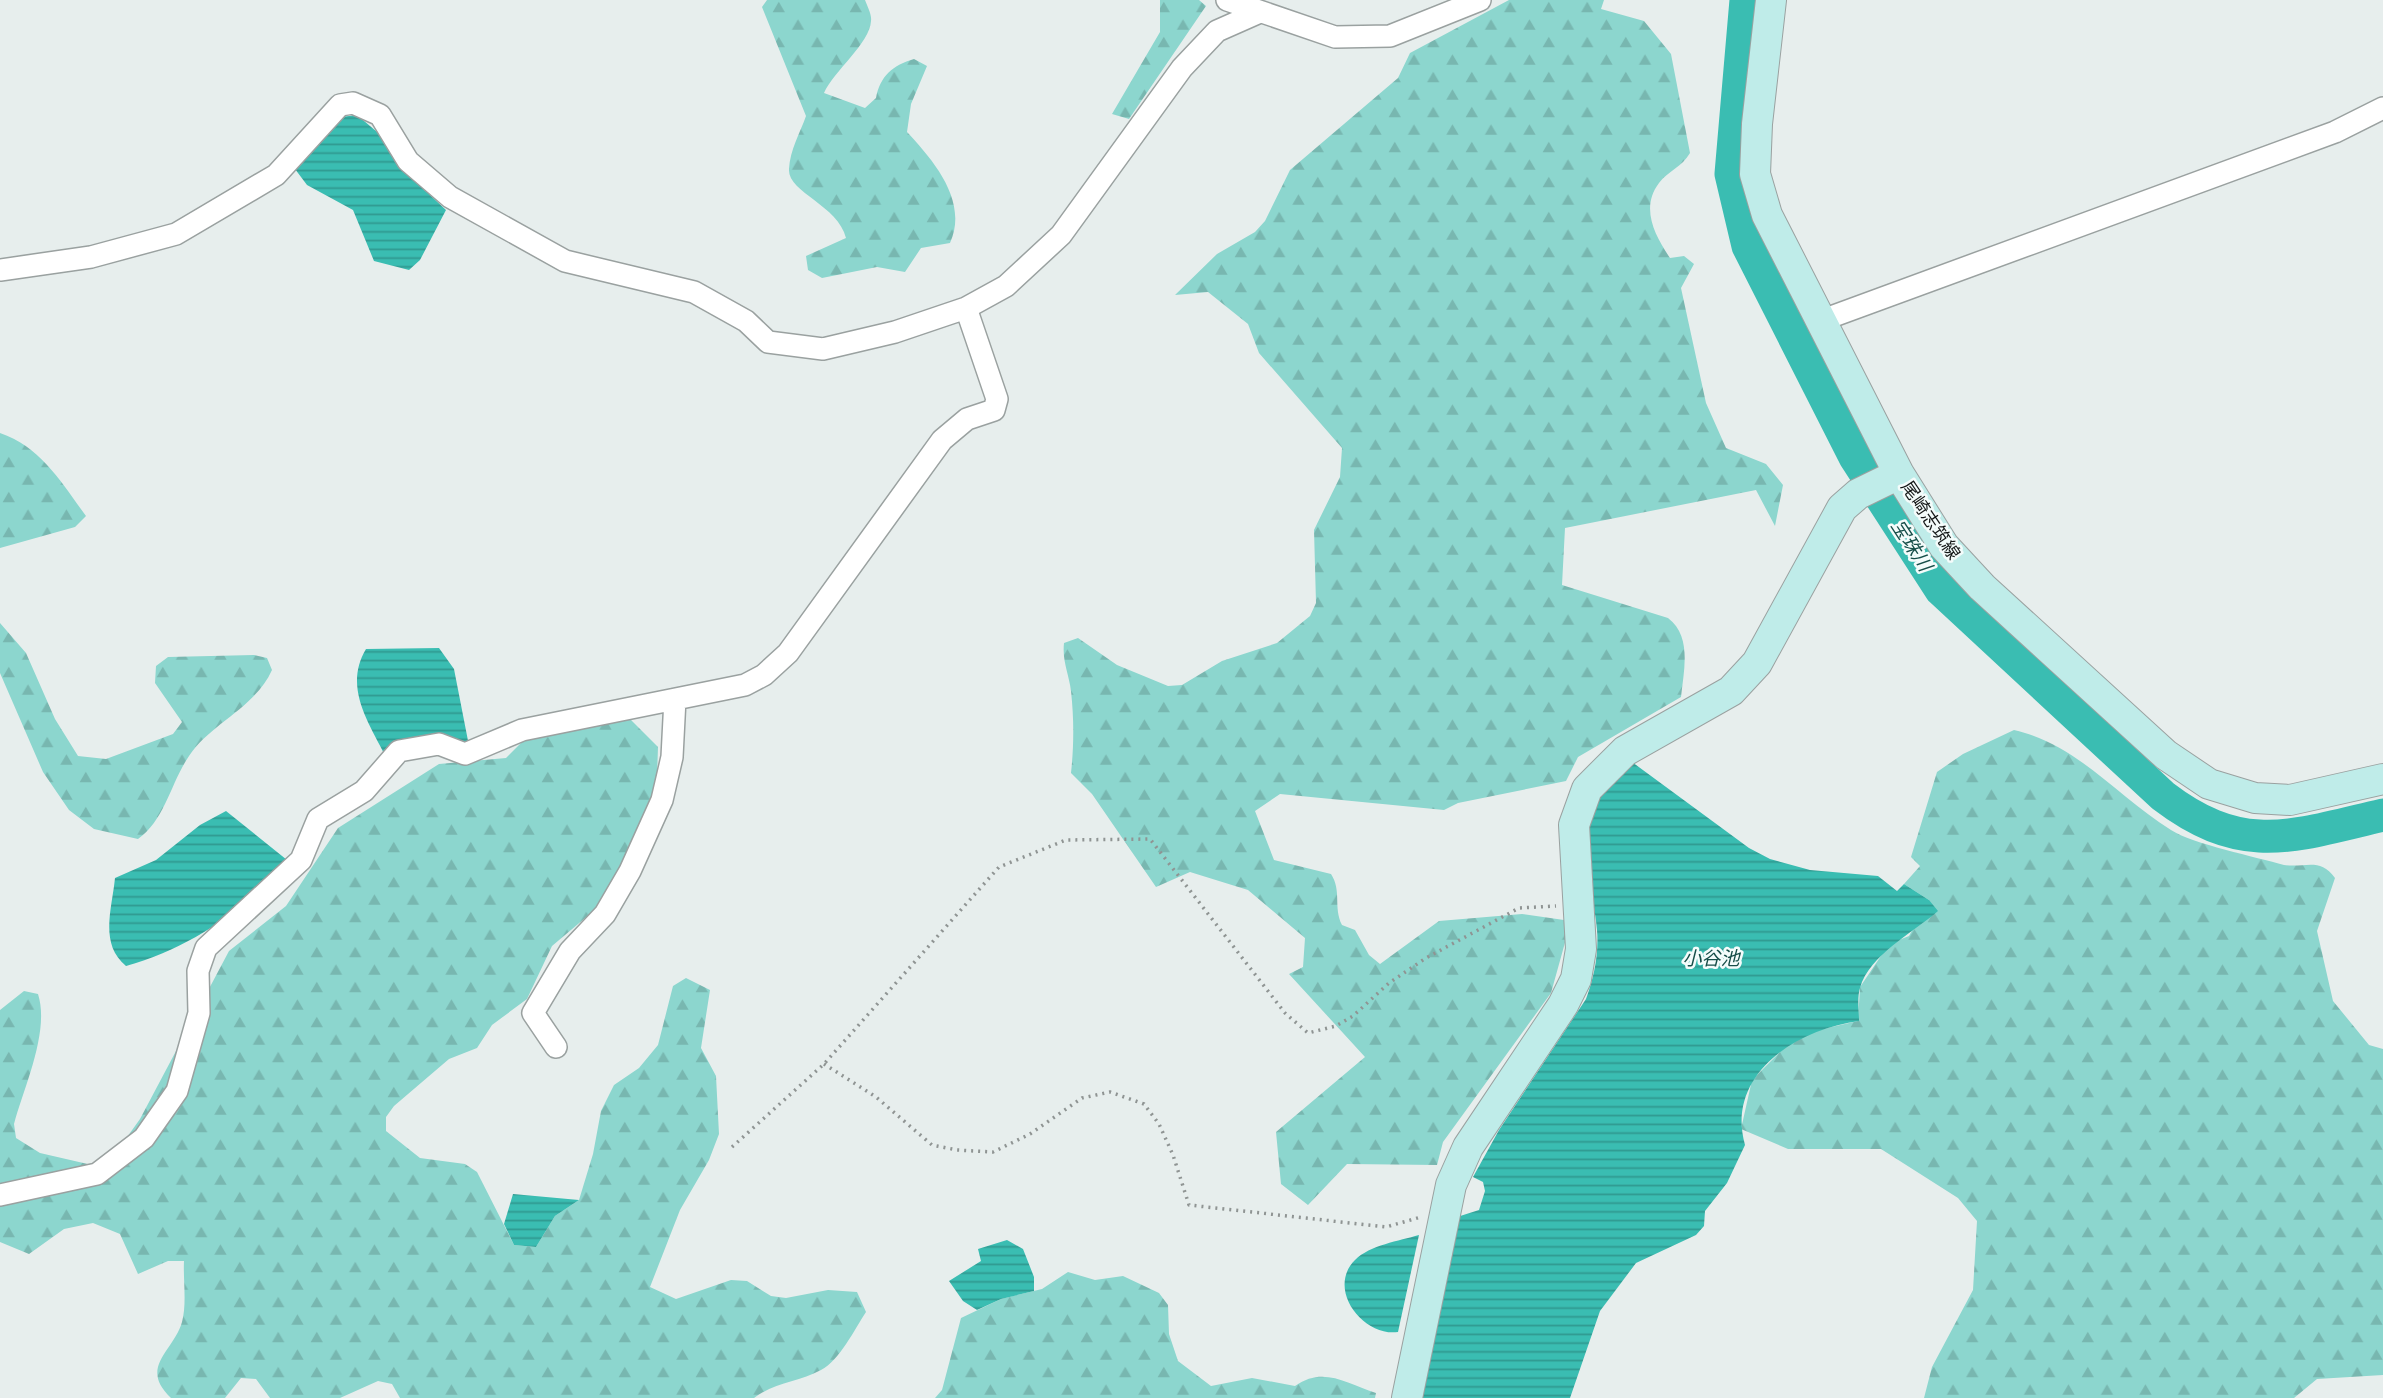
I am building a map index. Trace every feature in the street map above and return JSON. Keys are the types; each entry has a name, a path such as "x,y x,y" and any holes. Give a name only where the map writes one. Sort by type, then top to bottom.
{"main road":[{"name":"尾崎志筑線","path":"1771,0 1757,124 1755,174 1767,215 1894,477 1944,546 1982,587 2166,755 2209,784 2255,798 2290,800 2383,779"},
{"path":"1407,1398 1443,1214 1468,1147 1563,1005 1576,979 1581,949 1574,825 1587,789 1625,751 1731,691 1757,663 1842,508 1858,494 1894,477"}],"street":[{"path":"1227,0 1335,37 1390,36 1480,0"},
{"path":"0,270 92,257 176,234 276,175 340,105 353,103 380,115 408,161 450,197 565,261 694,292 746,321 768,342 823,349 895,332 966,308 1006,286 1061,235 1182,68 1217,31 1260,12"},
{"path":"1820,321 2335,132 2382,110"},
{"path":"0,1195 97,1174 144,1138 177,1091 199,1013 198,971 206,948 301,860 318,819 364,791 399,751 439,744 465,754 522,730 745,685 764,675 780,660 942,440 967,419 994,410 996,399 966,308"},
{"path":"556,1047 533,1013 570,950 605,914 635,859 662,800 672,757 675,699"}],"path":[{"path":"732,1147 824,1064 999,867 1066,840 1150,839 1285,1013 1308,1033 1345,1021 1389,983 1426,958 1520,908 1577,908"},
{"path":"824,1064 876,1097 932,1145 993,1152 1030,1134 1082,1098 1110,1092 1144,1104 1159,1124 1189,1205 1386,1227 1426,1215 1443,1214"}],"green space":[{"path":"767,0 865,0 871,16 869,30 824,93 865,108 876,98 884,78 894,68 914,59 927,66 911,104 907,132 937,168 945,182 952,197 955,227 950,243 921,248 905,272 877,267 822,278 808,270 806,256 846,238 833,217 796,185 791,177 791,155 806,116 762,7"},
{"path":"1160,0 1199,0 1206,6 1129,119 1112,114 1160,32"},
{"path":"1509,0 1604,0 1601,9 1644,21 1671,54 1690,153 1653,192 1650,212 1652,222 1659,241 1670,258 1684,256 1694,264 1681,288 1706,403 1726,448 1766,464 1783,485 1775,526 1756,490 1565,528 1562,585 1668,618 1681,634 1685,654 1681,697 1578,757 1566,781 1458,803 1444,810 1280,794 1255,811 1274,860 1331,874 1336,887 1342,925 1355,930 1369,955 1380,964 1439,921 1522,914 1571,921 1551,993 1443,1142 1437,1165 1347,1164 1308,1205 1281,1184 1276,1132 1365,1057 1289,974 1303,967 1305,938 1248,890 1190,872 1156,887 1092,794 1071,773 1073,712 1064,643 1078,638 1117,665 1168,686 1182,685 1222,661 1277,643 1310,616 1316,603 1314,530 1340,477 1342,448 1259,353 1248,324 1208,292 1175,295 1217,254 1255,232 1265,221 1290,170 1398,78 1410,53"},
{"path":"0,433 39,456 59,478 86,516 75,527 0,548"},
{"path":"0,623 26,653 55,719 78,756 106,759 173,734 182,722 155,683 156,666 168,657 254,655 267,658 272,670 255,695 198,744 183,766 155,822 138,839 94,829 69,810 43,772 0,673"},
{"path":"629,718 658,747 657,777 642,832 597,908 552,946 527,999 492,1025 477,1048 449,1059 394,1106 386,1117 386,1131 420,1158 465,1164 477,1172 514,1245 536,1247 555,1216 579,1200 593,1154 601,1111 614,1085 639,1068 658,1045 673,986 686,978 710,990 701,1048 716,1076 719,1134 709,1160 680,1210 650,1287 676,1299 731,1280 747,1281 771,1296 786,1298 828,1290 857,1292 866,1312 846,1344 821,1370 770,1389 754,1398 400,1398 392,1384 378,1381 340,1398 270,1398 256,1379 241,1378 225,1398 171,1398 162,1387 158,1368 182,1322 185,1300 184,1261 168,1261 138,1274 120,1234 93,1223 64,1229 29,1254 0,1242 0,1010 24,991 38,994 41,1025 14,1124 16,1138 40,1153 105,1168 140,1119 229,951 286,906 338,828 439,764 506,758 533,731"},
{"path":"2014,730 2058,747 2152,817 2181,835 2284,865 2318,865 2335,878 2317,931 2333,1001 2369,1045 2383,1049 2383,1375 2317,1379 2294,1398 1924,1398 1932,1367 1973,1290 1977,1221 1958,1198 1881,1149 1788,1149 1741,1129 1752,1080 1790,1042 1814,1031 1858,1021 1860,987 1889,944 1909,936 1929,900 1904,884 1920,866 1911,857 1937,772 1963,754"},
{"path":"1068,1272 1095,1280 1123,1276 1159,1293 1168,1305 1169,1334 1178,1361 1211,1386 1252,1378 1295,1386 1315,1377 1325,1377 1345,1381 1376,1393 1375,1398 935,1398 942,1390 961,1318 1001,1299 1042,1289"}],"water":[{"path":"357,115 383,137 414,180 446,210 420,260 409,270 374,261 353,210 307,185 295,169 341,117"},
{"path":"439,648 454,669 470,751 385,755 360,703 357,676 366,649"},
{"name":"小谷池","path":"1632,762 1749,848 1770,859 1810,870 1878,876 1897,891 1904,884 1929,900 1938,911 1893,945 1865,976 1859,992 1859,1021 1812,1034 1790,1045 1771,1059 1756,1077 1746,1097 1742,1120 1745,1145 1727,1183 1705,1211 1704,1226 1696,1235 1636,1263 1600,1311 1570,1398 1419,1398 1457,1217 1479,1210 1485,1191 1483,1182 1473,1177 1499,1130 1589,991 1597,939 1586,853 1588,822 1601,795 1615,777"},
{"path":"226,811 292,864 235,911 194,938 173,949 126,966 112,947 110,937 115,878 156,860 200,825"},
{"path":"513,1194 579,1200 555,1216 536,1247 514,1245 504,1224"},
{"path":"1419,1235 1398,1332 1385,1332 1372,1327 1352,1309 1345,1284 1347,1272 1361,1255 1385,1244"},
{"path":"1007,1240 1023,1249 1034,1277 1034,1291 1001,1299 977,1310 963,1301 949,1281 981,1261 978,1249"}],"waterway":[{"name":"宝珠川","path":"1746,0 1731,174 1748,246 1855,457 1941,590 2163,796 2192,815 2218,828 2269,836 2295,834 2383,815"}]}
